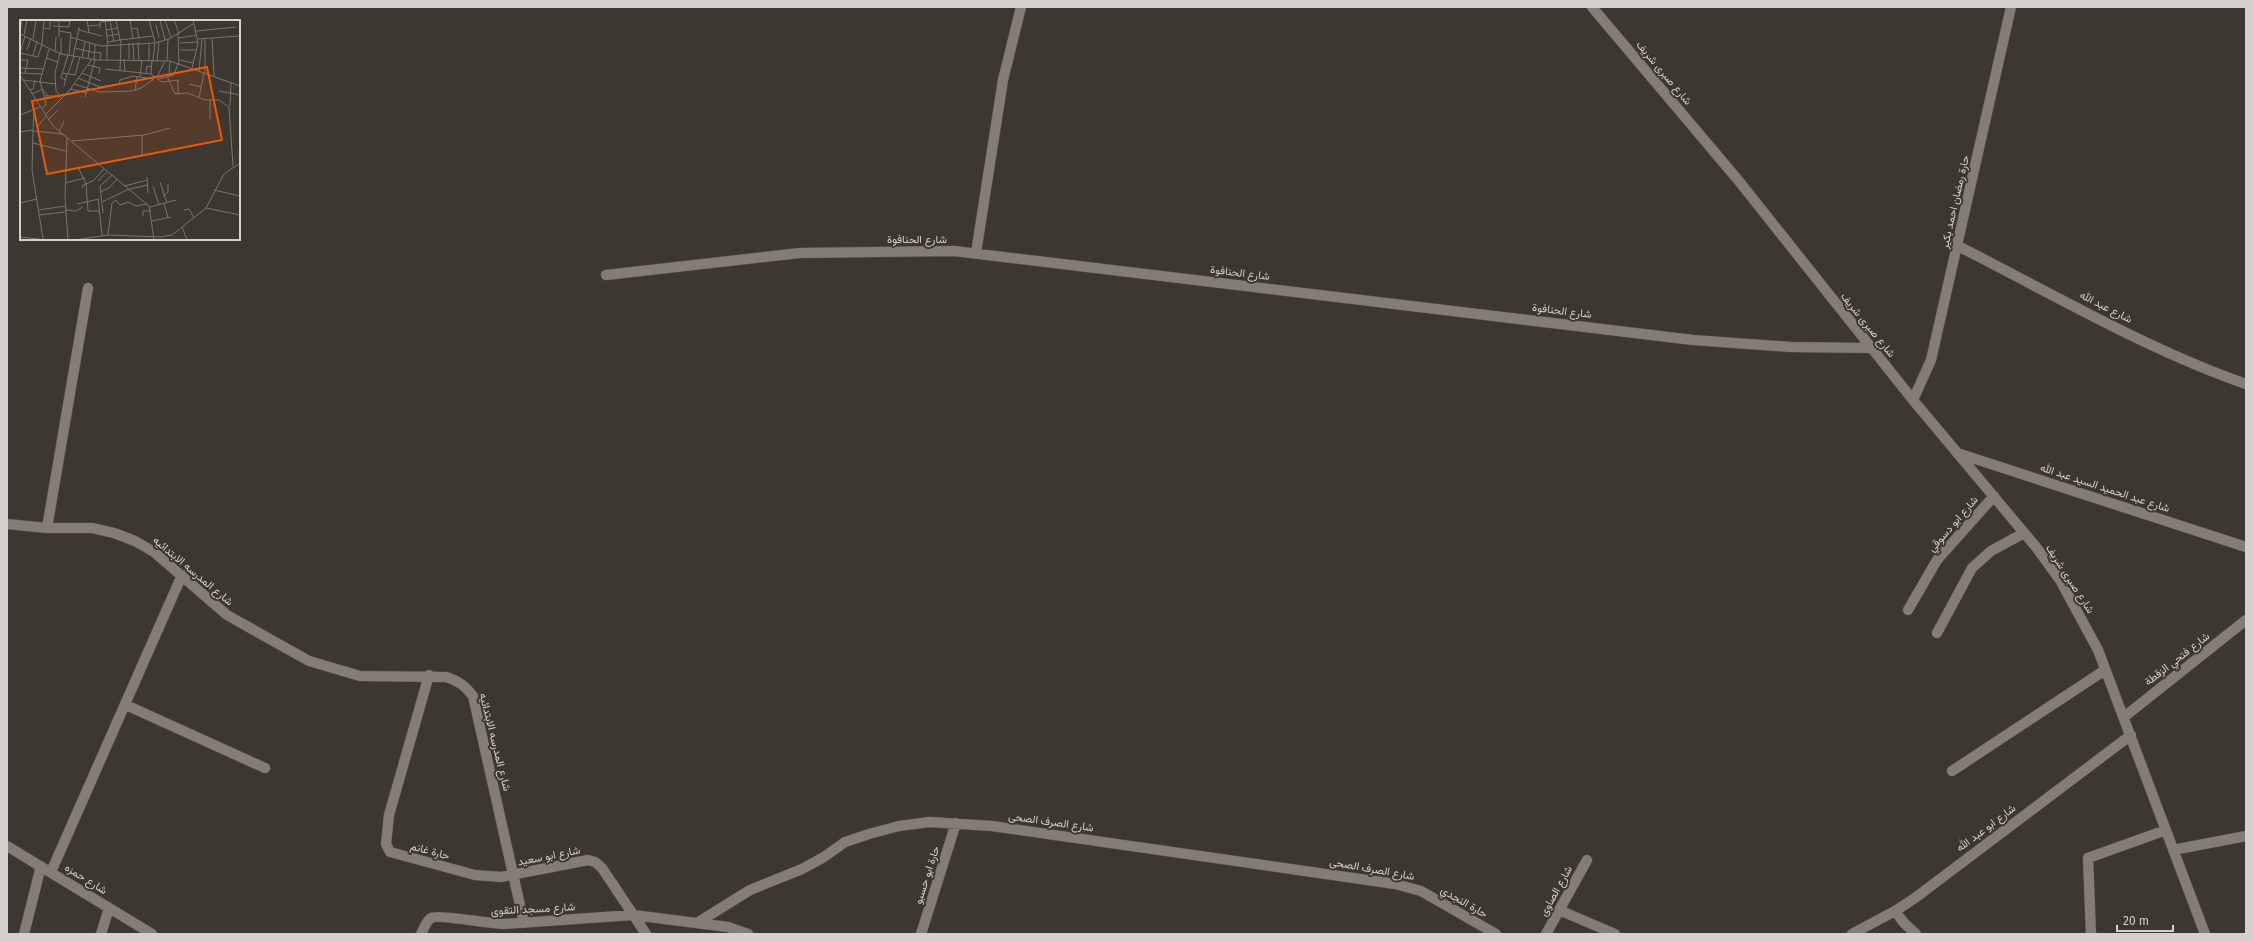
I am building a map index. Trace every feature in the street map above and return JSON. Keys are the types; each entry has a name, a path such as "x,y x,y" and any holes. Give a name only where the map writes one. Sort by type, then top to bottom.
{"street":[{"path":"976,253 1003,80 1021,7"},
{"name":"شارع صبرى شريف","path":"1592,7 1738,180 1913,400 1994,496 2060,580 2080,614 2106,670 2205,934"},
{"name":"حارة رمضان احمد بكير","path":"1913,400 1931,360 2011,7"},
{"name":"شارع عبد الله","path":"1958,246 2150,344 2246,384"},
{"name":"شارع الحنافوة","path":"606,274 733,262 800,253 932,251 976,253 1693,340 1784,346 1872,348"},
{"path":"47,528 88,288"},
{"name":"شارع عبد الحميد السيد عبد الله","path":"1957,453 2246,546"},
{"name":"شارع ابو دسوقي","path":"1908,610 1937,560 1994,496"},
{"name":"شارع المدرسه الابتدائيه","path":"7,524 47,528 92,528 114,533 135,541 154,552 182,575 203,597 227,615 253,632 310,661 360,676 429,675 457,680 466,687 473,696 524,923"},
{"path":"1937,633 1972,568 1992,551 2024,533"},
{"path":"51,872 126,705 182,575"},
{"name":"شارع فتحي الزقطة","path":"2124,716 2246,620"},
{"path":"1952,771 2106,670"},
{"name":"حارة غانم","path":"429,675 392,804 386,844 394,854 475,875 501,877 514,875"},
{"path":"126,705 264,768"},
{"name":"شارع ابو عبد الله","path":"1852,934 1896,911 2131,735"},
{"name":"شارع الصرف الصحى","path":"697,923 750,890 802,869 824,858 845,842 899,826 930,822 992,826 1378,881 1421,891"},
{"name":"حارة ابو حسبو","path":"920,934 956,823"},
{"path":"2091,934 2088,858 2166,830"},
{"path":"2173,850 2246,836"},
{"name":"شارع حمزه","path":"7,846 152,934"},
{"name":"شارع ابو سعيد","path":"514,875 588,860 596,862 602,868 646,934"},
{"name":"شارع الصاوى","path":"1546,934 1586,860"},
{"path":"24,934 41,866"},
{"name":"حارة النجدي","path":"1421,891 1496,934"},
{"path":"101,934 108,908"},
{"path":"1559,910 1615,934"},
{"path":"1896,911 1904,923 1916,934"},
{"name":"شارع مسجد التقوى","path":"421,934 427,921 437,916 484,924 503,929 524,923 633,914 728,927 748,934"}]}
